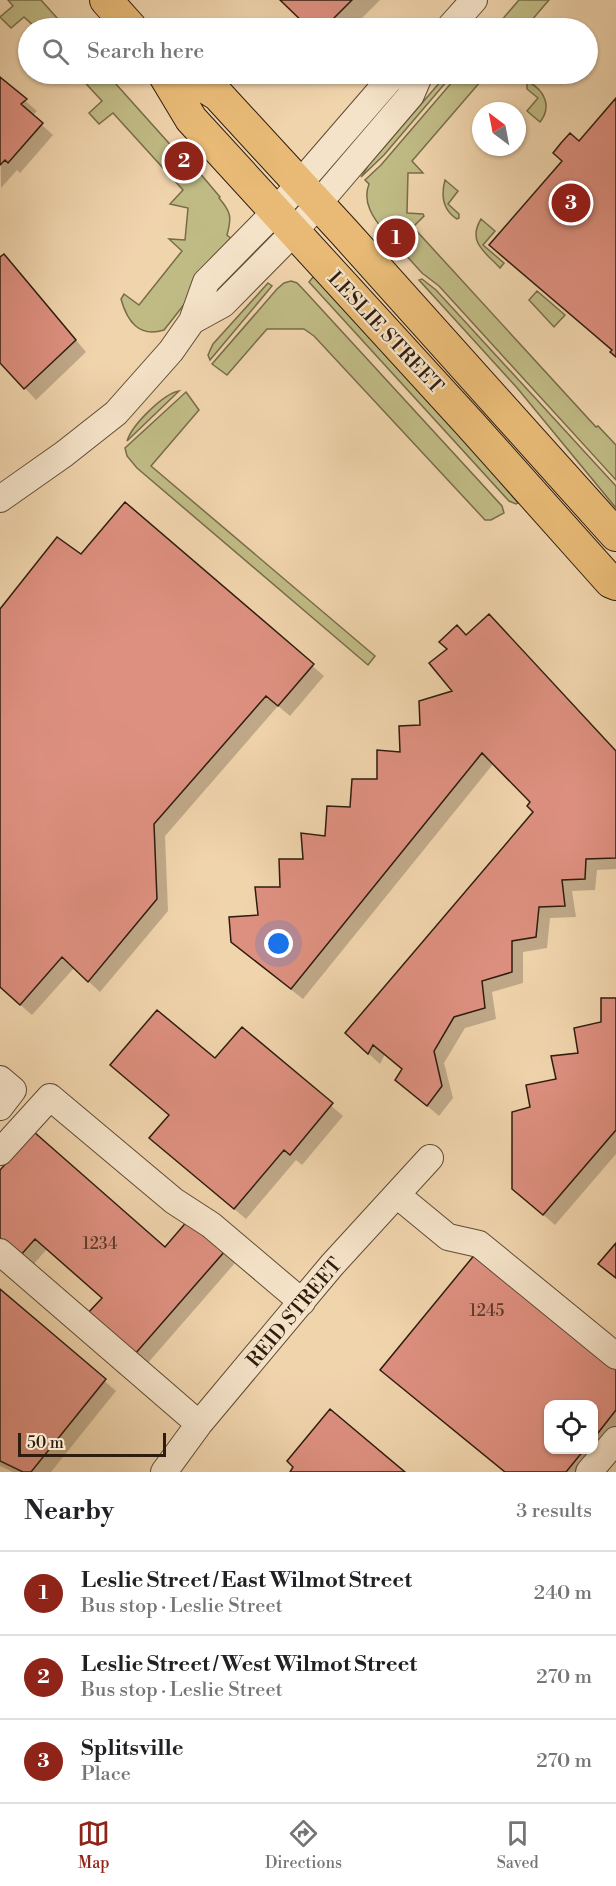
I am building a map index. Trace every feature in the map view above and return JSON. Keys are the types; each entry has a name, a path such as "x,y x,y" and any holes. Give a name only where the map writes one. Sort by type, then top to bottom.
{"main road":[{"path":"106,0 122,18"},
{"name":"LESLIE STREET","path":"170,84 191,119 611,582 616,584"},
{"name":"LESLIE STREET","path":"201,84 218,95 616,535"}],"street":[{"path":"458,18 474,0"},
{"path":"0,499 64,454 116,413 171,351 192,321 223,304 284,222 308,194 386,84"},
{"path":"308,194 411,95 416,84"},
{"path":"0,1079 13,1090 0,1107"},
{"path":"0,1152 50,1097 174,1201 211,1225 302,1302"},
{"name":"REID STREET","path":"164,1472 199,1424 332,1265 430,1158"},
{"path":"397,1195 448,1237 479,1244 616,1356"},
{"path":"0,1252 199,1424"},
{"path":"589,1472 616,1440"}],"shaded area":[{"path":"8,0 41,0 57,18 18,18 18,22 11,28 0,17 13,6"},
{"path":"519,0 549,0 534,18 503,18"},
{"path":"86,84 116,84 175,150 174,153 193,174 198,171 220,197 228,211 230,224 227,235 234,241 164,330 148,332 135,326 121,299 124,294 139,305 182,251 169,239 185,240 188,208 170,204 183,190 113,113 99,124 89,113 102,101"},
{"path":"438,84 444,84 384,155 361,177"},
{"path":"450,84 478,84 412,161 423,173 408,173 407,213 423,214 424,216 413,227 596,427 598,426 616,445 616,480 439,286 422,273 404,253 408,249 389,228 385,232 376,221 368,203 369,184 365,180 381,165"},
{"path":"527,84 532,84 545,100 546,111 540,122 527,111 538,98 527,89"},
{"path":"445,180 458,191 448,204 459,214 457,219 444,202"},
{"path":"481,219 495,231 483,245 504,263 500,268 484,252 477,240 477,227"},
{"path":"314,276 432,401 518,503 509,501 309,282"},
{"path":"422,279 436,290 616,486 616,508 518,389 419,280"},
{"path":"291,281 302,288 502,506 504,513 491,520 485,520 314,336 304,329 267,329 227,375 212,364 277,289"},
{"path":"268,283 272,286 210,360 208,355 213,344"},
{"path":"537,291 565,315 554,327 529,300"},
{"path":"179,391 127,441 135,427 149,411 172,393"},
{"path":"186,392 199,410 151,466 375,656 368,665 137,468 127,456 125,448"}],"building":[{"path":"280,0 352,0 334,18 299,18"},
{"path":"0,77 27,99 21,104 43,123 8,163 5,160 0,165"},
{"path":"616,98 616,357 610,352 612,350 489,245 562,161 553,153 561,143 570,133 579,141"},
{"path":"4,254 76,340 24,389 0,363 0,257"},
{"path":"125,502 314,664 278,706 266,696 154,824 157,899 88,982 62,957 20,1005 0,987 0,609 57,537 81,554"},
{"path":"489,614 616,751 616,858 586,859 585,879 562,880 565,906 539,907 536,937 512,941 512,972 482,981 485,1008 454,1017 434,1051 442,1086 427,1106 395,1080 402,1069 373,1045 368,1054 345,1033 533,812 527,806 530,802 482,753 291,989 231,942 229,917 258,915 255,887 280,887 279,859 303,859 301,833 325,836 327,806 350,807 352,779 377,779 377,750 400,752 399,726 420,725 419,701 452,691 429,663 447,649 439,642 457,625 466,635"},
{"path":"601,998 616,998 616,1130 543,1215 512,1189 512,1112 530,1107 526,1085 556,1079 551,1056 578,1053 574,1028 601,1022"},
{"path":"157,1010 215,1058 242,1027 333,1103 290,1155 284,1150 234,1209 149,1138 169,1115 110,1065"},
{"path":"34,1132 165,1247 189,1219 225,1251 135,1354 88,1313 102,1298 35,1239 20,1256 0,1238 0,1170"},
{"path":"616,1243 616,1278 598,1264"},
{"path":"476,1253 616,1367 616,1410 598,1433 598,1400 544,1400 544,1454 581,1454 566,1472 505,1472 380,1370"},
{"path":"0,1289 106,1379 31,1472 23,1472 0,1461"},
{"path":"330,1409 405,1472 290,1472 293,1467 287,1461"}],"place":[{"name":"Leslie Street / West Wilmot Street","path":"184,161"},
{"name":"Splitsville","path":"571,203"},
{"name":"Leslie Street / East Wilmot Street","path":"396,238"}]}
